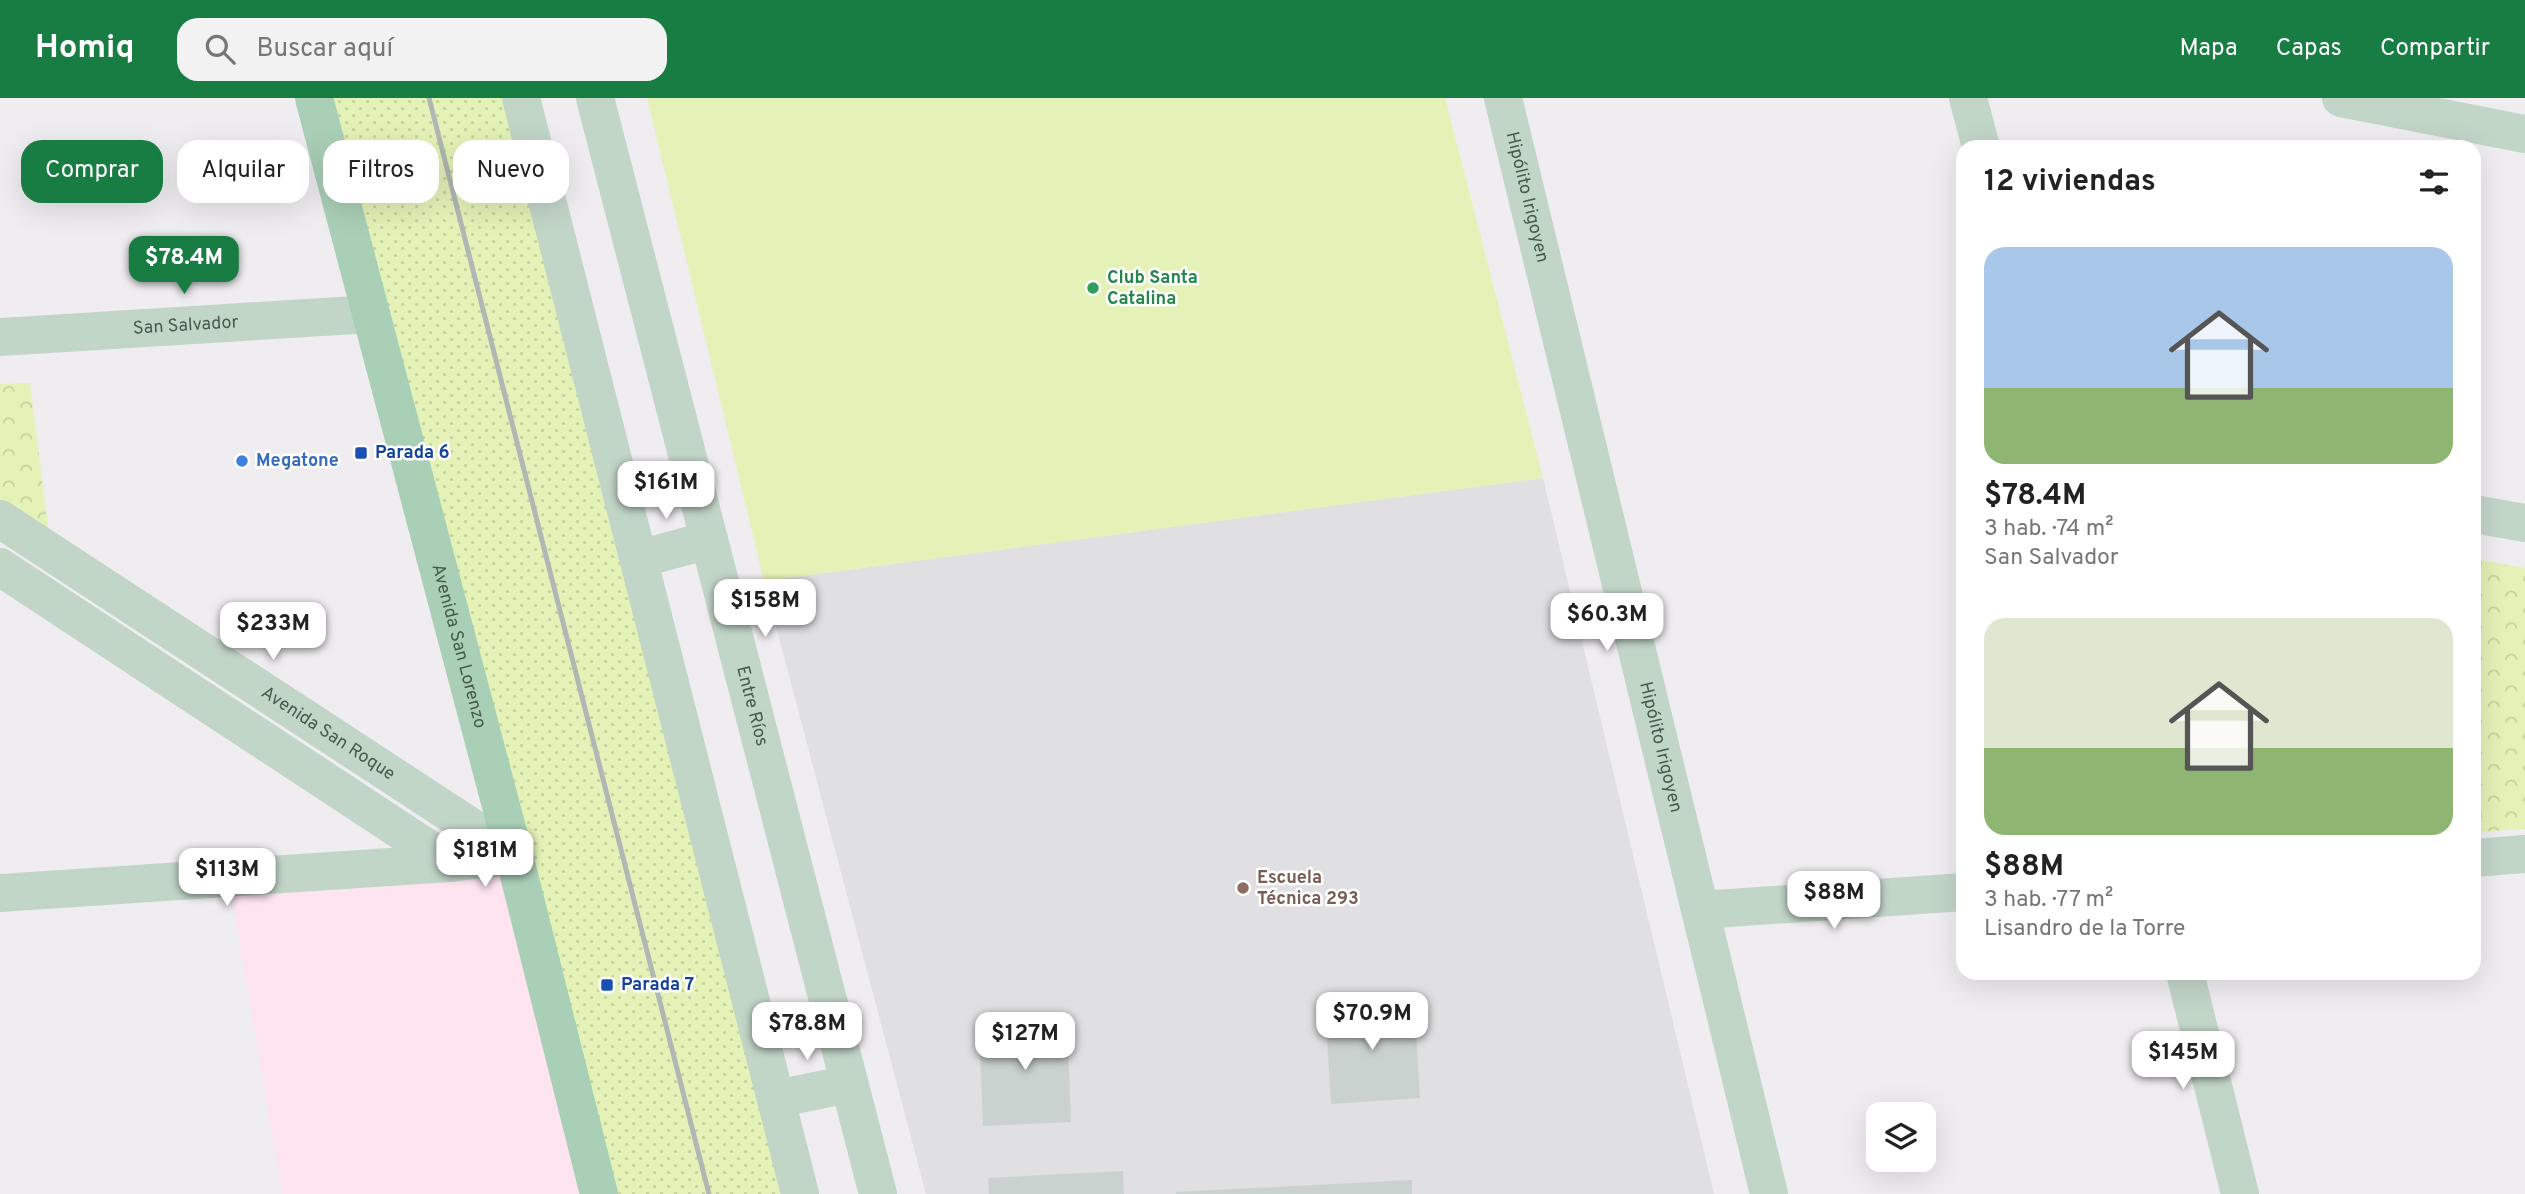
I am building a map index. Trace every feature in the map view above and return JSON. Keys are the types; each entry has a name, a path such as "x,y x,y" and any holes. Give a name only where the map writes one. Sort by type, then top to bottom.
{"main road":[{"name":"Avenida San Lorenzo","path":"314,98 514,855 599,1194"}],"street":[{"path":"521,98 800,1194"},
{"name":"Entre Ríos","path":"595,98 878,1194"},
{"name":"Hipólito Irigoyen","path":"1503,98 1769,1194"},
{"path":"1968,98 1979,140"},
{"path":"2341,98 2421,106 2525,134"},
{"name":"San Salvador","path":"0,337 371,314"},
{"path":"2481,515 2525,523"},
{"name":"Avenida San Roque","path":"0,519 514,855"},
{"path":"639,559 709,540"},
{"path":"0,567 450,863"},
{"path":"2481,857 2525,854"},
{"path":"0,893 450,863 514,855"},
{"path":"1700,910 1956,893"},
{"path":"2187,980 2239,1194"},
{"path":"776,1099 849,1084"}],"shaded area":[{"name":"Escuela Técnica 293","path":"1543,478 1714,1194 926,1194 764,581"},
{"path":"514,855 602,1194 282,1194 229,878"}],"green space":[{"path":"314,98 521,98 532,140 453,140 453,203 548,203 800,1194 599,1194 341,203 439,203 439,140 325,140"},
{"name":"Club Santa Catalina","path":"647,98 1445,98 1543,478 764,581"},
{"path":"30,383 49,535 0,504 0,384"},
{"path":"2481,560 2525,568 2525,829 2481,832"}],"building":[{"path":"1414,1000 1420,1098 1331,1104 1325,1006"},
{"path":"1067,1019 1071,1122 983,1126 979,1023"},
{"path":"1123,1171 1124,1194 989,1194 988,1178"},
{"path":"1412,1180 1412,1194 1176,1194 1176,1192"}],"railway":[{"path":"429,98 709,1194"}],"place":[{"name":"Club Santa Catalina","path":"1093,288"},
{"name":"Parada 6","path":"361,453"},
{"name":"Megatone","path":"242,461"},
{"name":"Escuela Técnica 293","path":"1243,888"},
{"name":"Parada 7","path":"607,985"}]}
